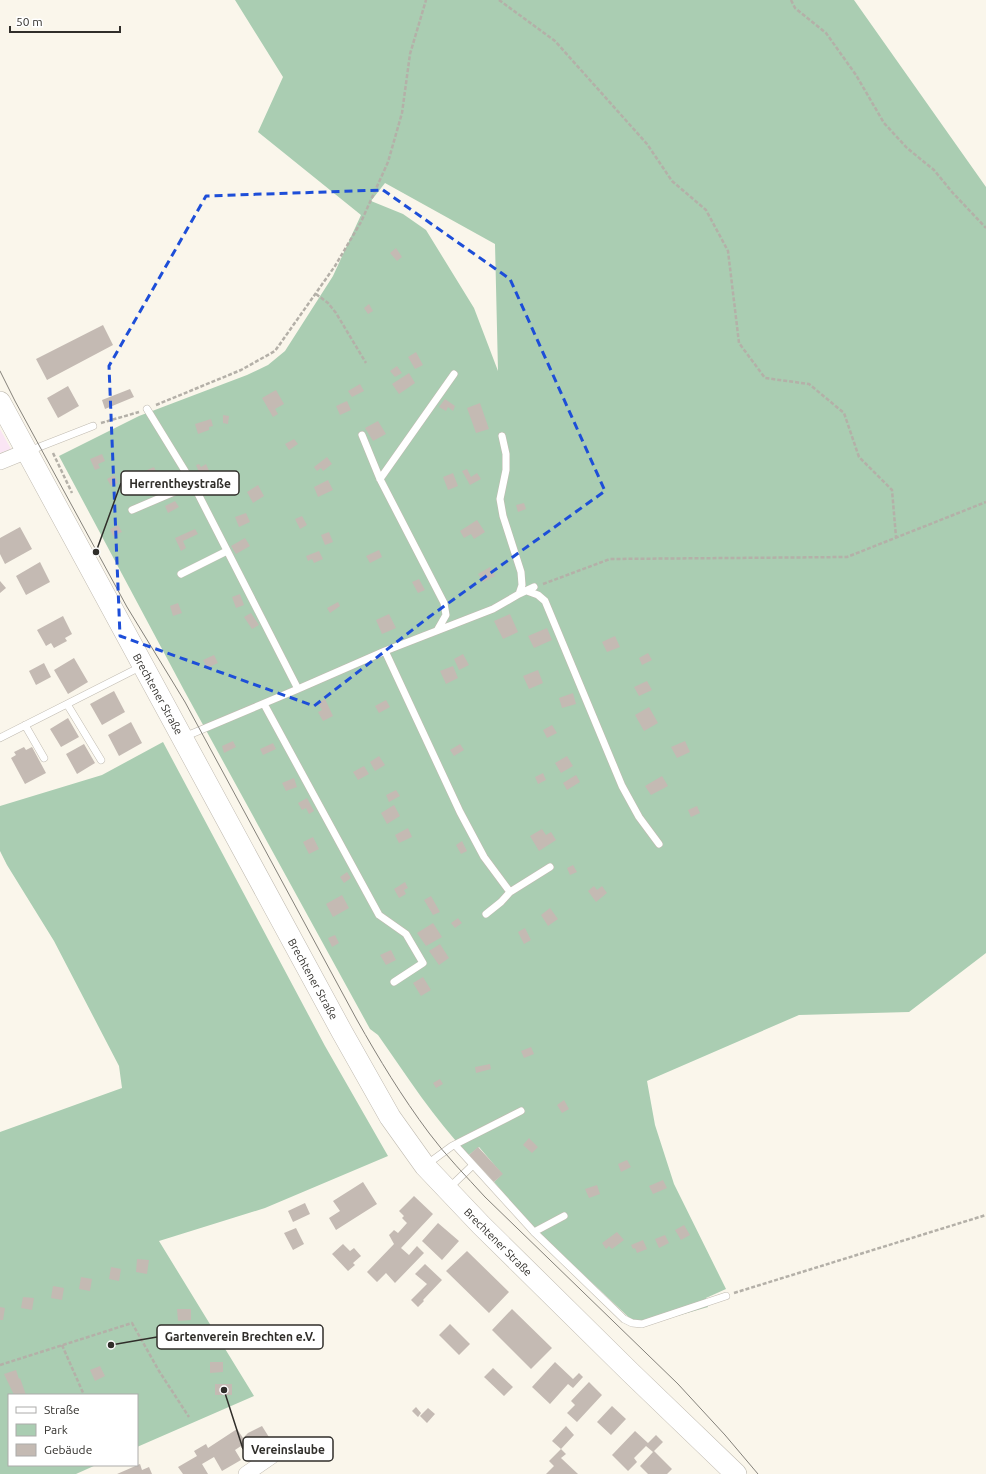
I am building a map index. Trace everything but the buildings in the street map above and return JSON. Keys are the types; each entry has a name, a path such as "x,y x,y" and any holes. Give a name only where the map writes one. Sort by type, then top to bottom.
{"main road":[{"name":"Brechtener Straße","path":"0,402 142,666 183,737 342,1032 390,1117 425,1166 481,1225 736,1474"}],"street":[{"path":"0,462 27,451"},
{"path":"246,1474 272,1456"}],"lane":[{"path":"380,479 454,374"},
{"path":"147,409 193,484 298,689"},
{"path":"27,451 93,426"},
{"path":"362,435 380,479 444,603 446,615 438,629"},
{"path":"502,436 506,454 506,470 500,499 503,516 521,572 522,585 519,594"},
{"path":"132,510 193,484"},
{"path":"181,574 227,551"},
{"path":"183,737 264,704 385,650 493,609 534,587"},
{"path":"527,591 538,595 545,601 622,786 639,816 659,844"},
{"path":"385,650 460,812 484,856 510,892"},
{"path":"0,738 142,666"},
{"path":"67,704 101,760"},
{"path":"264,704 379,915 406,934 424,963 394,982"},
{"path":"25,725 44,758"},
{"path":"486,914 501,902 510,892 550,867"},
{"path":"425,1166 455,1144 521,1111"},
{"path":"455,1144 534,1232 624,1319 632,1323 642,1324 726,1296"},
{"path":"448,1190 473,1164"},
{"path":"534,1232 564,1216"}],"path":[{"path":"93,426 147,409 241,370 275,351 335,266 361,222 388,162 402,113 410,54 426,0"},
{"path":"499,0 555,41 647,144 672,181 706,210 728,251 739,342 765,378 809,384 844,413 859,457 892,490 896,537"},
{"path":"791,0 795,8 826,33 856,75 884,123 907,148 934,170 986,228"},
{"path":"316,294 328,303 336,313 366,363"},
{"path":"49,443 72,493"},
{"path":"534,587 610,559 847,557 986,502"},
{"path":"726,1296 986,1215"},
{"path":"0,1365 132,1323 159,1371 188,1417"},
{"path":"62,1345 84,1394"}],"highlighted area":[{"path":"383,190 510,279 605,491 429,617 314,706 120,636 109,366 206,196"}],"shaded area":[{"path":"0,429 11,449 0,453"}],"green space":[{"path":"235,0 854,0 986,187 986,953 909,1012 799,1015 647,1081 655,1125 674,1184 726,1289 706,1298 708,1307 639,1327 533,1227 494,1182 502,1174 479,1147 469,1155 432,1112 378,1035 370,1029 185,692 59,456 139,416 247,375 268,365 285,351 333,276 361,215 258,132 283,77","holes":["385,183 495,244 498,371 474,308 426,230 403,214 371,201"]},
{"path":"163,742 325,1046 388,1156 265,1208 159,1241 254,1396 138,1447 138,1394 8,1394 8,1466 94,1466 76,1474 0,1474 0,1132 122,1088 119,1066 54,941 7,865 0,851 0,806 102,775"}],"tram line":[{"path":"0,371 127,607 185,702 357,1020 409,1106 442,1150 485,1197 678,1384 725,1435 758,1474"}],"place":[{"name":"Herrentheystraße","path":"96,552"},
{"name":"Gartenverein Brechten e.V.","path":"111,1345"},
{"name":"Vereinslaube","path":"224,1390"}]}
